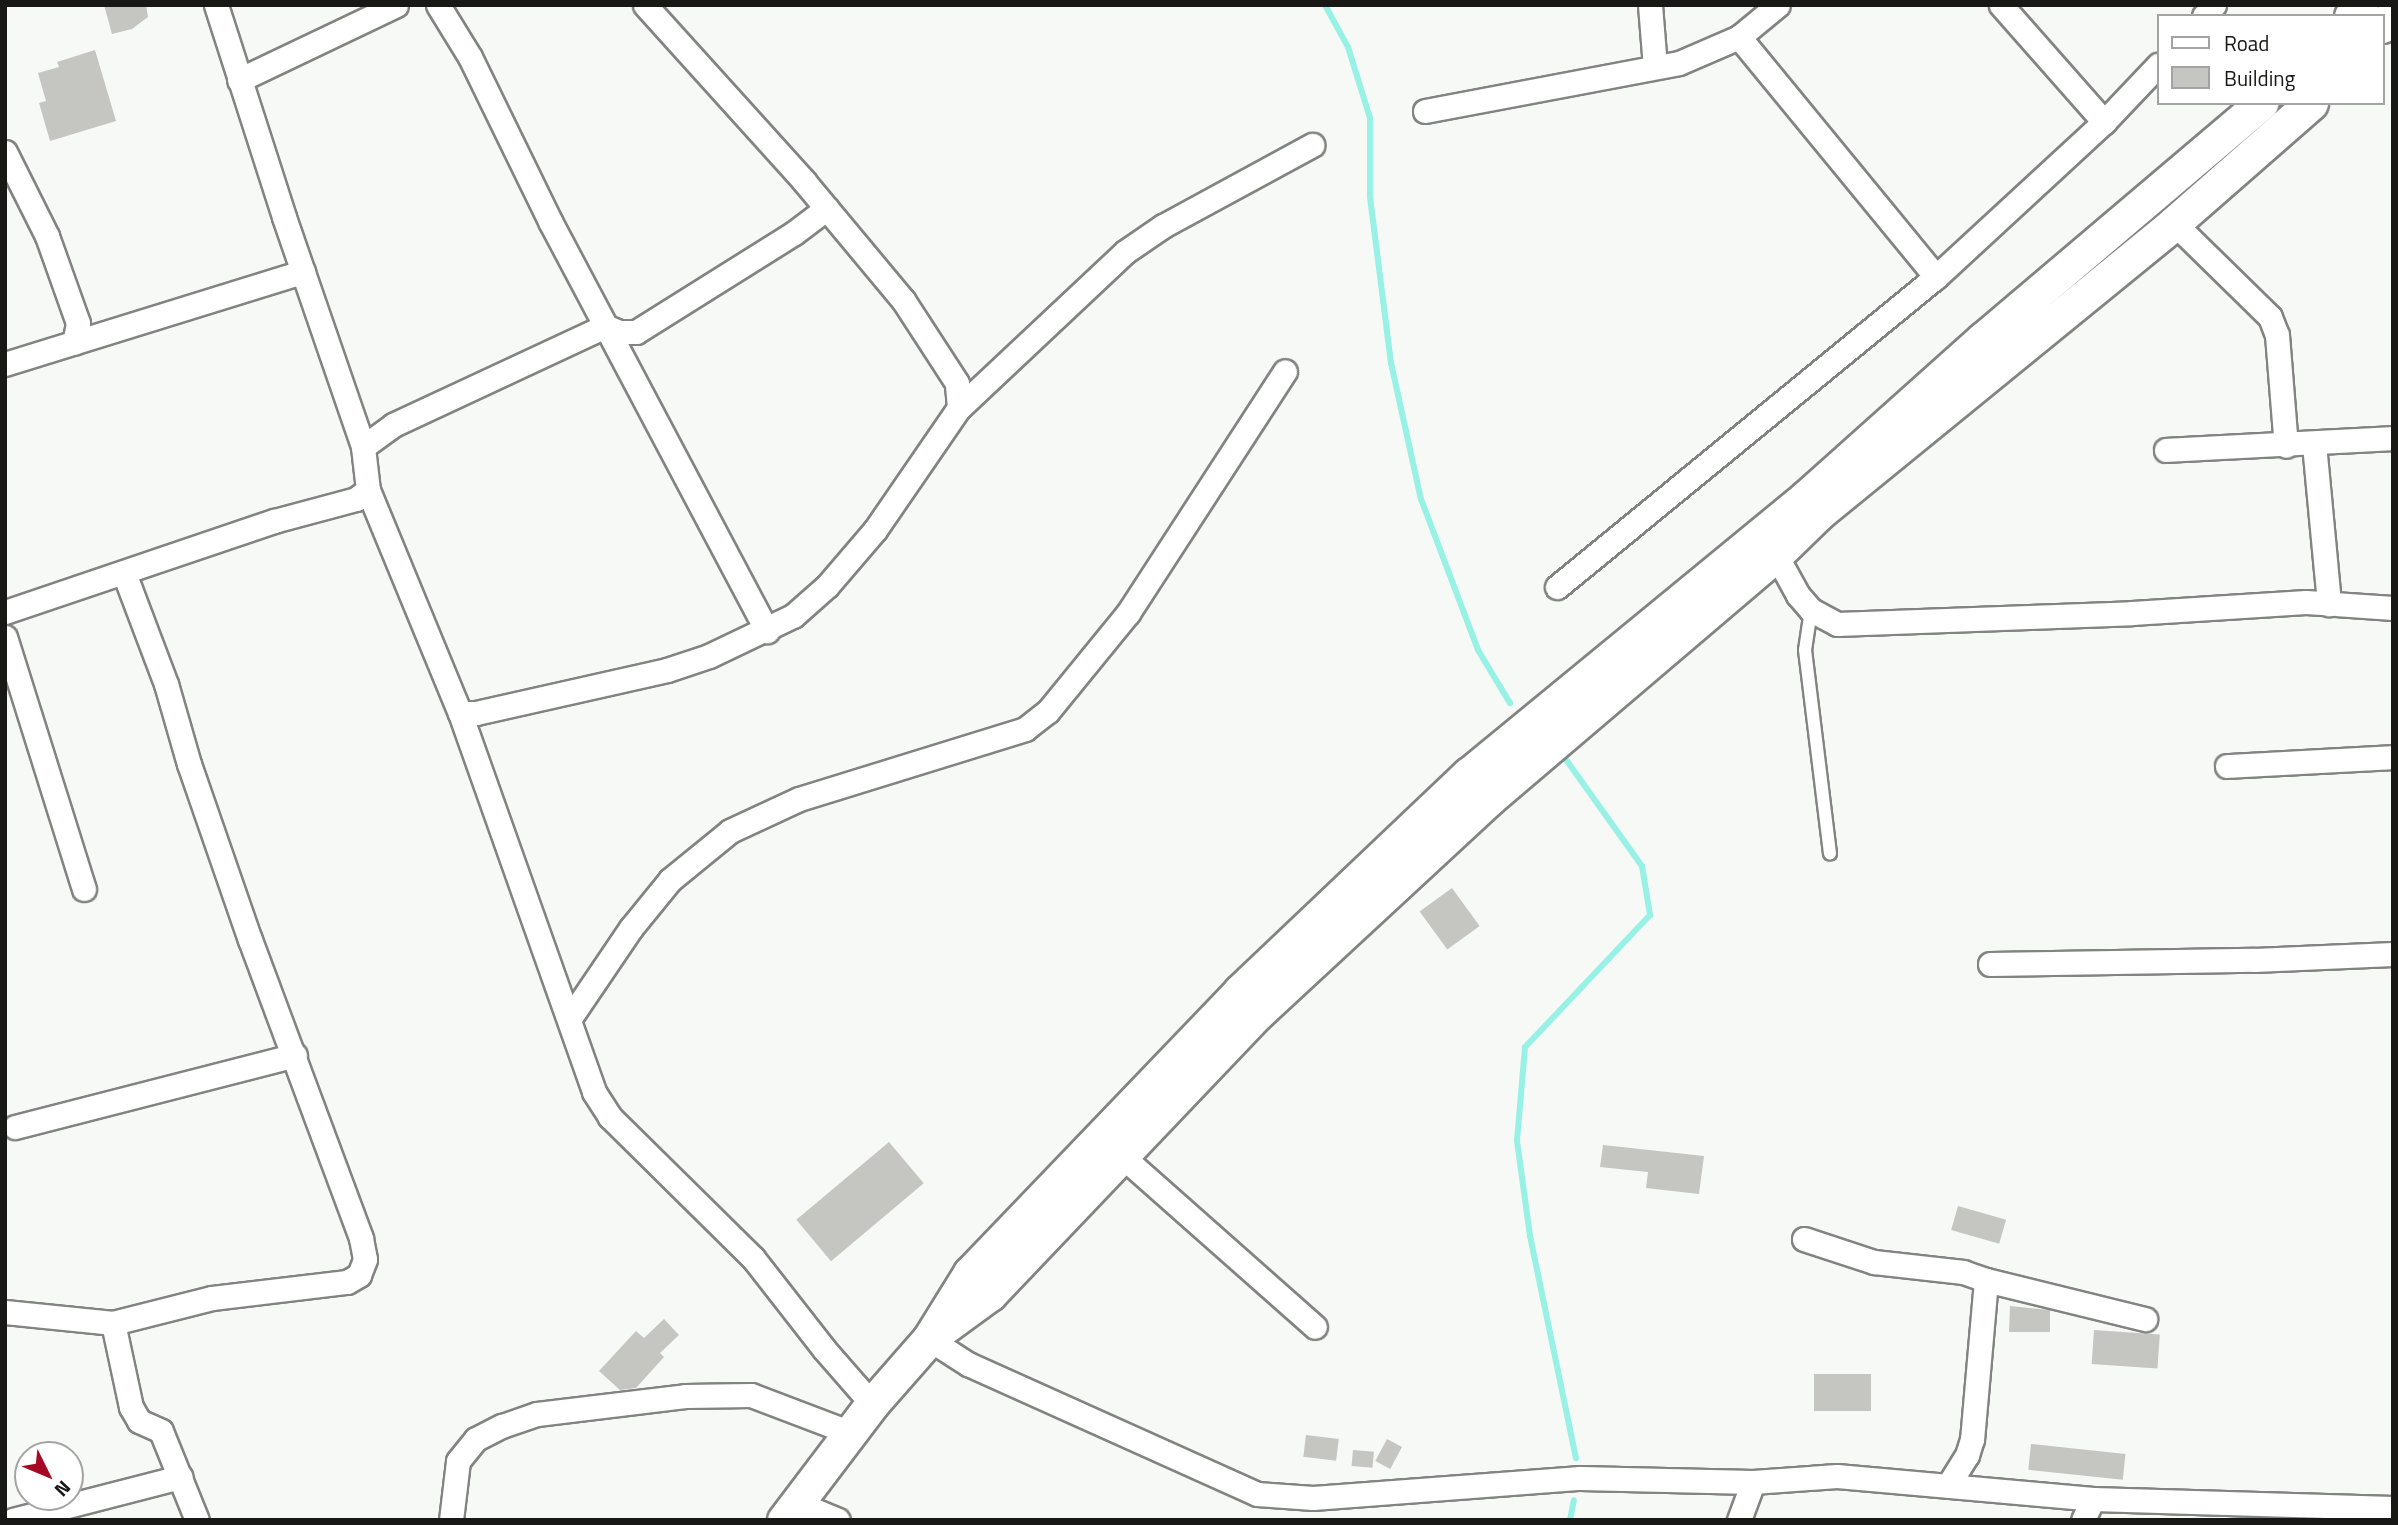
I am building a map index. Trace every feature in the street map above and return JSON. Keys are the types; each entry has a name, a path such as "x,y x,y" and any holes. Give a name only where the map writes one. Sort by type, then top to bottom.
{"street":[{"path":"216,5 363,447 368,491 460,713 594,1092 610,1117 753,1258 824,1349 872,1404"},
{"path":"239,80 396,5"},
{"path":"438,5 470,57 501,125 605,326 767,631"},
{"path":"645,5 827,208 903,300 957,383 959,408"},
{"path":"1650,5 1655,67"},
{"path":"1424,111 1679,63 1739,37 1778,5"},
{"path":"2001,5 2104,122"},
{"path":"1739,37 1936,277"},
{"path":"1557,587 1936,277 2104,122 2156,67"},
{"path":"838,1520 791,1511 872,1404 929,1339 970,1273 1240,991 1469,774 1806,497 1983,339 2259,105"},
{"path":"929,1339 990,1294 1259,1012 1469,818 1776,555 1840,496 2174,223 2309,105"},
{"path":"460,713 489,710 667,670 709,656 767,631 793,616 835,577 896,501 959,408 1125,252 1163,226 1312,145"},
{"path":"5,152 47,236 78,323 74,343"},
{"path":"363,447 393,425 605,326 619,332 636,332 794,233 827,208"},
{"path":"2174,223 2270,317 2277,335 2286,446"},
{"path":"5,364 303,272"},
{"path":"570,1018 631,928 670,880 730,831 799,799 1025,729 1048,711 1128,612 1285,371"},
{"path":"2166,450 2286,446 2393,438"},
{"path":"2314,444 2329,604"},
{"path":"5,612 274,521 356,499 368,491"},
{"path":"1776,555 1798,595 1811,610 1837,624 2306,602 2393,608"},
{"path":"5,1312 113,1323 212,1298 347,1282 359,1275 365,1259 361,1238 250,940 189,764 166,684 124,572"},
{"path":"5,637 84,890"},
{"path":"2227,766 2393,757"},
{"path":"1990,964 2254,960 2393,954"},
{"path":"15,1127 295,1055"},
{"path":"1123,1157 1315,1327"},
{"path":"1804,1239 1874,1262 1963,1272 2145,1319"},
{"path":"1948,1485 1967,1455 1972,1439 1986,1280"},
{"path":"113,1323 131,1407 139,1421 161,1431 197,1520"},
{"path":"929,1339 968,1364 1257,1494 1313,1498 1580,1478 1753,1482 1845,1476 1948,1485 2088,1510 2241,1513 2393,1508"},
{"path":"451,1520 458,1461 476,1439 502,1426 537,1414 684,1396 751,1395 851,1433"},
{"path":"13,1520 181,1476"},
{"path":"1739,1520 1753,1482"}],"lane":[{"path":"1811,610 1805,650 1830,853"}],"building":[{"path":"104,5 146,5 148,17 132,29 112,34"},
{"path":"95,50 116,121 50,141 39,103 46,101 38,73 59,67 57,62"},
{"path":"1452,888 1480,926 1447,950 1420,912"},
{"path":"889,1142 924,1183 831,1261 796,1220"},
{"path":"1603,1145 1704,1156 1699,1194 1646,1188 1648,1172 1600,1167"},
{"path":"1958,1206 2006,1220 1999,1244 1951,1230"},
{"path":"2010,1306 2050,1310 2050,1332 2009,1332"},
{"path":"664,1319 679,1335 660,1353 664,1357 636,1388 620,1390 599,1371 636,1331 644,1338"},
{"path":"2094,1330 2160,1335 2157,1369 2092,1364"},
{"path":"1814,1374 1871,1374 1871,1411 1814,1411"},
{"path":"1306,1435 1339,1439 1336,1461 1303,1457"},
{"path":"1387,1439 1402,1447 1390,1469 1375,1461"},
{"path":"2031,1444 2125,1454 2123,1480 2028,1470"},
{"path":"1353,1450 1374,1452 1373,1468 1352,1466"}],"waterway":[{"path":"1325,5 1348,47 1370,118 1370,197 1391,363 1421,499 1478,650 1510,703"},
{"path":"1567,761 1642,866 1650,915 1525,1047 1517,1141 1530,1236 1576,1458"},
{"path":"1570,1520 1574,1500"}]}
